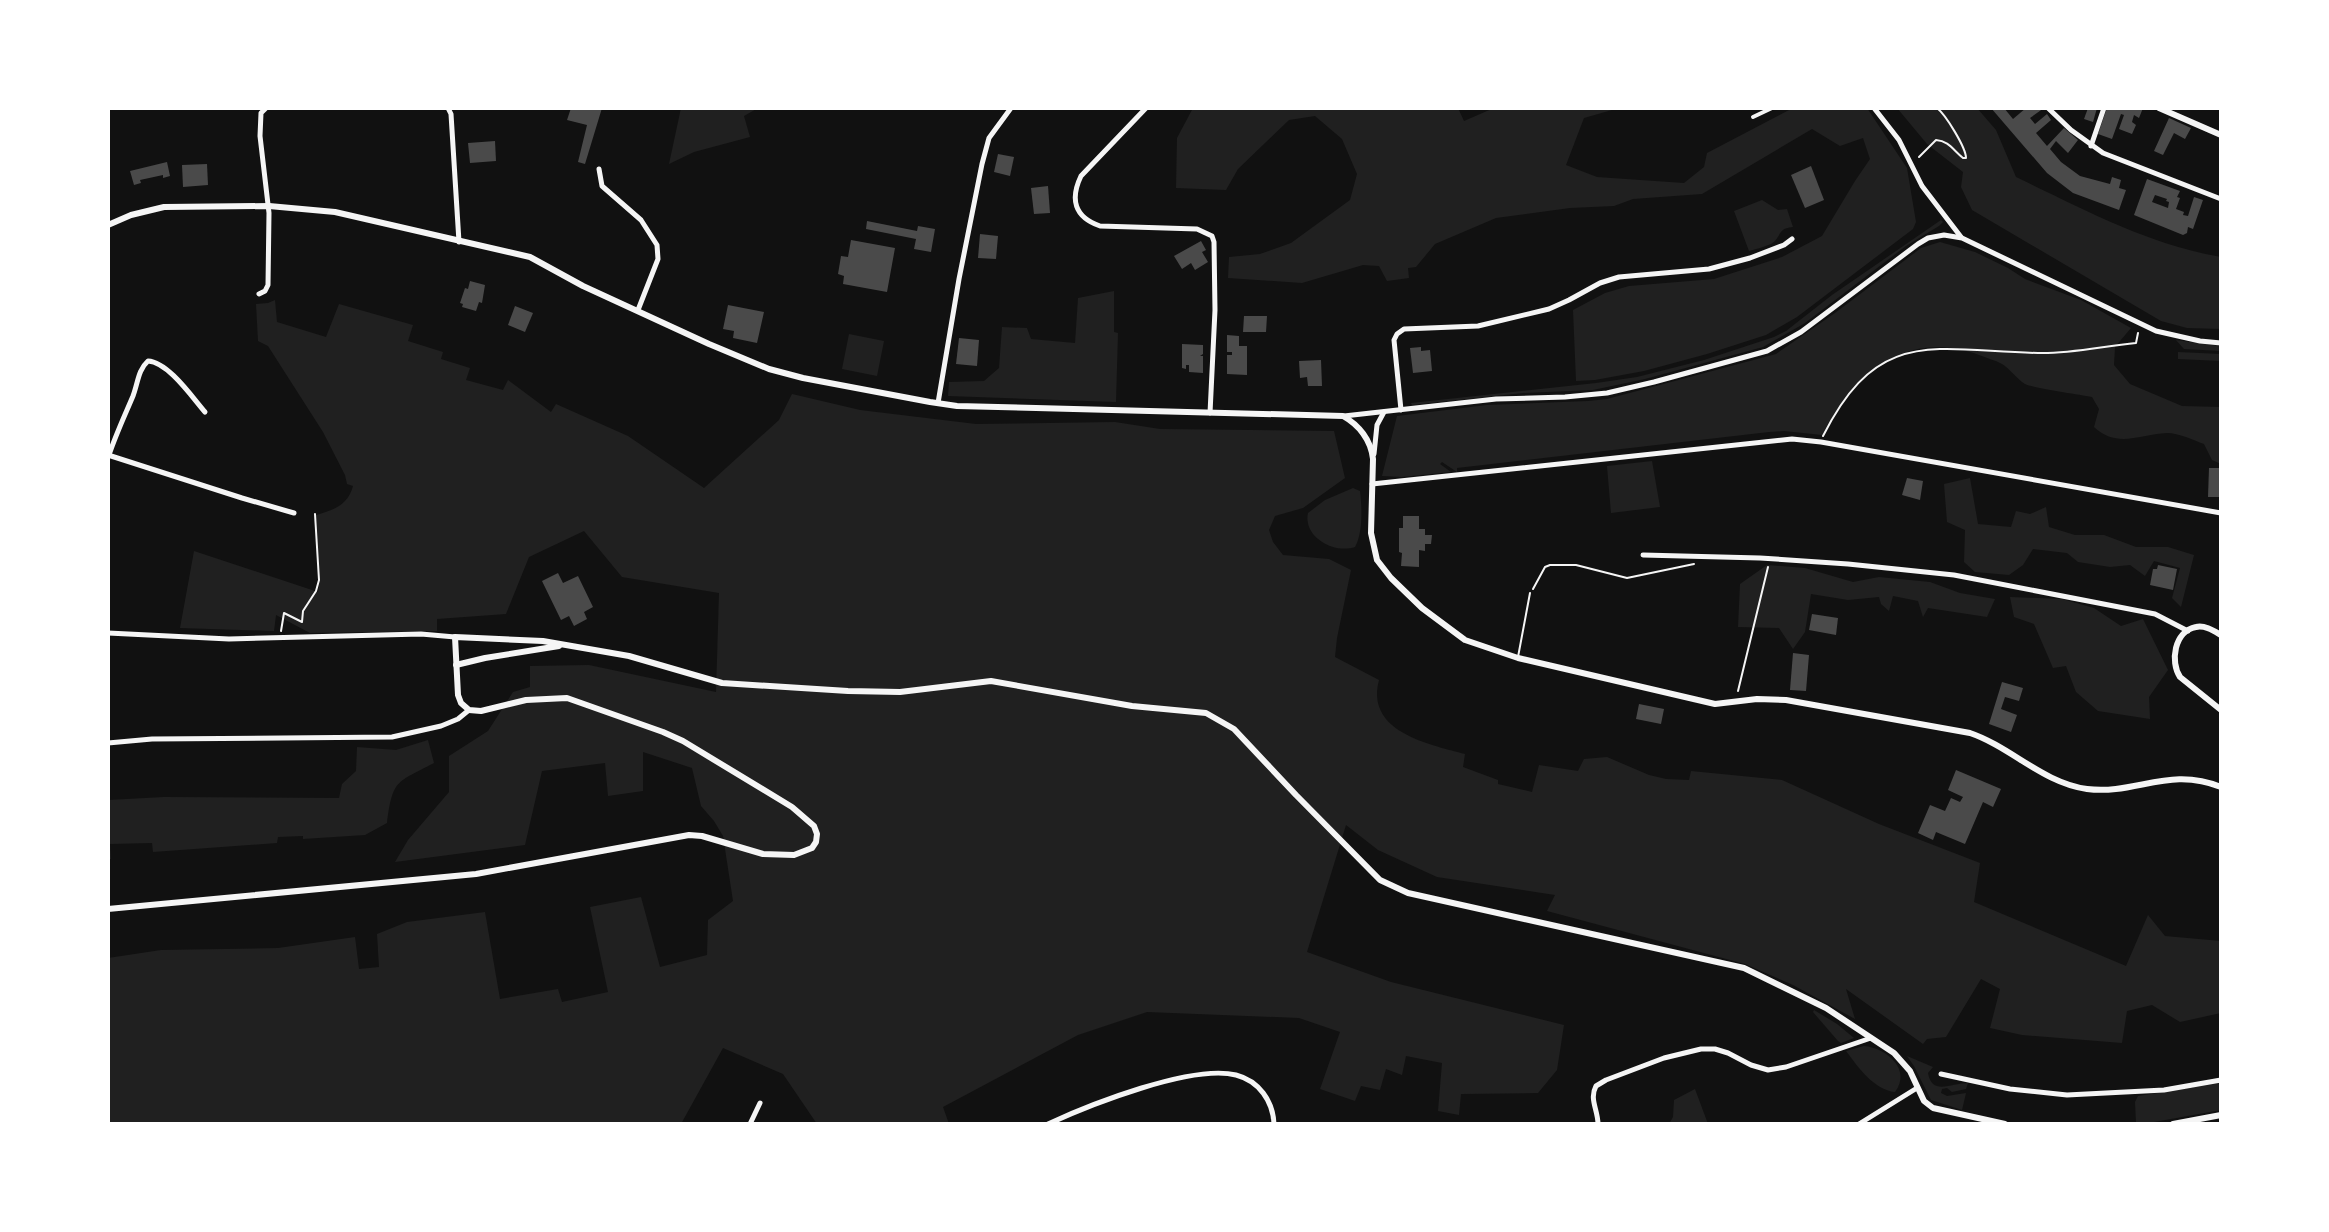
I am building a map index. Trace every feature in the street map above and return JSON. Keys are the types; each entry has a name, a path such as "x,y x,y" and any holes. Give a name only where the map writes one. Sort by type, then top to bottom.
{"street":[{"path":"259,294 268,285 269,206 260,136 261,113 266,108"},
{"path":"448,108 451,114 459,242"},
{"path":"938,403 982,164 989,138 1011,108"},
{"path":"1146,108 1081,176 1075,188 1075,200 1079,213 1087,221 1100,226 1197,229 1212,236 1215,310 1210,413"},
{"path":"1753,117 1772,108"},
{"path":"1874,108 1899,140 1922,186 1962,238"},
{"path":"2048,108 2103,153 2221,199"},
{"path":"2091,146 2104,108"},
{"path":"2159,108 2221,135"},
{"path":"599,169 602,186 641,220 657,245 658,259 638,310"},
{"path":"108,225 131,215 164,207 269,206 335,212 530,257 583,286 769,369 938,403 971,406 1343,416 1496,399 1607,393 1779,346 1904,254 1928,238 1944,235 1962,238 2156,331 2221,343"},
{"path":"1401,410 1394,340 1404,329 1478,326 1549,309 1600,283 1619,277 1709,269 1750,258 1792,239"},
{"path":"205,412 167,369 148,361 140,372 134,395 108,455 294,513"},
{"path":"1384,412 1377,425 1370,522 1377,560 1422,608 1465,640 1518,658 1715,704 1757,699 1786,700 1946,728 1990,740 2049,776 2086,788 2108,789 2185,778 2221,787"},
{"path":"1343,416 1366,438 1373,459"},
{"path":"1372,484 1792,439 2221,513"},
{"path":"1643,555 1760,558 1954,575 2155,614 2188,631"},
{"path":"2221,635 2204,627 2195,627 2177,645 2175,657 2177,674 2221,710"},
{"path":"108,633 229,639 421,634 543,641 629,656 722,683 900,692 991,681 1132,706 1206,713 1234,729 1380,880 1408,893 1744,968 1826,1008 1872,1037 1899,1057 1910,1071 1924,1101 1933,1108 2005,1124"},
{"path":"108,909 476,874 689,835 763,854 794,855 812,848 816,842 814,826 792,807 663,732 567,698 550,697 481,711 469,710 458,695 455,637"},
{"path":"456,665 564,645"},
{"path":"108,743 152,739 392,737 441,726 469,710"},
{"path":"1598,1124 1593,1097 1596,1086 1664,1058 1701,1049 1715,1049 1759,1068 1777,1070 1872,1037"},
{"path":"1048,1124 1083,1107 1133,1091 1183,1078 1219,1073 1251,1081 1270,1101 1274,1124"},
{"path":"1941,1074 2010,1089 2067,1095 2164,1090 2221,1080"},
{"path":"1859,1124 1917,1088"},
{"path":"750,1124 760,1103"},
{"path":"2173,1124 2221,1115"}],"lane":[{"path":"1518,658 1530,593"}],"path":[{"path":"1919,157 1936,140 1943,141 1966,158 1962,143 1937,108"},
{"path":"1822,437 1835,411 1846,398 1871,373 1895,356 1918,349 1946,348 2075,352 2136,343 2138,333"},
{"path":"281,637 284,613 302,622 303,611 316,591 319,580 315,514"},
{"path":"1530,593 1545,567 1550,565 1576,565 1627,578 1683,567"},
{"path":"1737,696 1768,567"}],"shaded area":[{"path":"681,108 758,108 744,116 750,137 694,152 669,164"},
{"path":"1193,108 1458,108 1464,121 1494,108 1619,108 1584,118 1566,165 1597,177 1684,183 1704,167 1707,153 1793,108 1867,108 1907,168 1916,222 1913,229 1797,317 1766,335 1644,371 1576,381 1573,310 1605,293 1629,286 1714,279 1782,257 1822,236 1870,159 1863,138 1840,146 1812,129 1702,194 1633,199 1614,206 1570,208 1496,218 1435,244 1416,267 1408,268 1409,278 1387,281 1379,266 1363,265 1302,283 1228,278 1229,257 1260,254 1291,243 1350,200 1357,174 1342,139 1315,116 1289,120 1238,169 1226,190 1176,188 1177,138"},
{"path":"1897,108 1977,108 1996,130 2016,177 2141,234 2167,244 2221,257 2221,329 2187,328 2161,321 1972,210 1961,187 1963,172 1927,144"},
{"path":"1762,200 1778,210 1787,209 1793,227 1782,231 1771,244 1749,251 1734,211"},
{"path":"1941,220 1943,222 1939,226 1906,246 1805,323 1763,347 1593,390 1411,403 1637,377 1704,360 1774,337"},
{"path":"1940,242 1975,252 2025,279 2081,300 2131,328 2115,347 2114,365 2130,384 2182,406 2221,407 2221,464 2212,460 2204,444 2176,434 2120,439 2103,434 2094,427 2099,409 2092,397 2025,384 2002,364 1979,355 1953,348 1928,348 1906,352 1866,376 1835,413 1822,435 1769,432 1457,468 1457,472 1442,462 1440,464 1451,472 1382,476 1397,416 1487,405 1607,399 1776,354 1921,248"},
{"path":"1114,291 1114,332 1118,333 1116,402 948,396 949,382 984,381 999,368 1002,327 1027,328 1031,339 1075,343 1078,298"},
{"path":"275,300 277,322 326,337 339,304 413,325 408,341 443,352 441,359 470,368 466,380 503,390 508,380 551,412 556,404 628,436 704,488 779,420 792,394 860,410 976,424 1115,422 1160,429 1334,431 1345,478 1303,508 1275,516 1269,530 1283,555 1329,559 1351,570 1335,657 1379,680 1377,698 1381,712 1403,733 1465,754 1463,767 1498,780 1498,784 1532,792 1539,765 1578,771 1584,759 1607,757 1666,779 1689,780 1691,771 1782,780 1879,824 1980,863 1974,902 2126,966 2148,915 2165,936 2221,941 2221,1013 2180,1022 2152,1005 2127,1011 2122,1043 2022,1035 1990,1028 2000,989 1981,979 1946,1037 1927,1039 1923,1044 1846,989 1855,1019 1793,985 1745,964 1547,911 1555,895 1437,877 1378,850 1346,825 1307,952 1391,982 1564,1025 1557,1070 1538,1093 1461,1094 1459,1115 1438,1111 1442,1063 1406,1056 1402,1075 1386,1069 1380,1090 1361,1086 1355,1101 1320,1089 1340,1032 1299,1018 1147,1012 1078,1035 943,1107 949,1124 817,1124 783,1074 723,1048 681,1124 108,1124 108,958 161,950 278,948 355,937 359,969 379,967 377,934 407,922 485,912 500,999 558,989 562,1002 608,992 590,907 641,897 660,967 707,955 708,920 733,901 723,836 701,806 692,768 643,752 643,791 608,796 605,763 542,771 525,845 395,862 408,840 449,792 449,756 488,731 513,692 530,687 530,666 589,665 716,692 719,593 622,577 584,531 529,557 506,614 437,619 437,631 310,633 276,615 274,631 180,628 194,551 318,592 316,515 339,506 348,498 353,486 347,484 323,432 268,346 258,341 256,304"},
{"path":"849,334 884,341 877,376 842,369"},
{"path":"2176,340 2219,346 2221,351 2184,349"},
{"path":"2178,352 2221,354 2221,361 2178,359"},
{"path":"1652,461 1660,507 1611,513 1607,466"},
{"path":"1970,478 1978,524 2011,527 2016,511 2030,514 2046,507 2049,527 2075,535 2104,535 2136,547 2168,547 2194,555 2181,607 2172,598 2180,568 2154,561 2145,576 2130,565 2110,567 2078,562 2067,553 2033,549 2023,565 2009,575 1975,572 1964,562 1965,530 1947,522 1944,484"},
{"path":"1353,488 1360,491 1361,498 1358,541 1355,547 1347,549 1330,546 1310,529 1308,513 1325,500"},
{"path":"1767,565 1805,568 1853,582 1879,577 1930,582 1960,593 1995,599 1987,617 1928,608 1923,617 1918,601 1893,596 1889,611 1881,604 1879,597 1848,600 1811,594 1805,632 1793,649 1779,628 1738,627 1740,584"},
{"path":"2010,597 2062,599 2094,608 2121,626 2143,619 2168,670 2149,697 2150,719 2098,711 2076,692 2066,666 2053,668 2034,624 2014,617"},
{"path":"428,740 434,763 398,784 387,823 365,835 303,839 303,836 278,837 277,843 153,852 152,843 110,844 111,859 108,859 108,800 164,797 339,798 342,784 356,771 357,747 396,750"},
{"path":"1814,1010 1854,1038 1841,1043 1838,1041"},
{"path":"1864,1046 1881,1051 1899,1068 1901,1076 1895,1092 1873,1082 1846,1051"},
{"path":"1907,1056 1933,1067 1928,1073 1930,1080 1938,1086 1968,1083 1966,1089 1952,1092 1947,1088 1942,1089 1941,1093 1947,1096 1966,1093 1962,1110 1931,1100"},
{"path":"2221,1083 2221,1110 2143,1124 2136,1122 2135,1102 2138,1096"},
{"path":"1695,1089 1708,1124 1669,1124 1673,1117 1674,1100"}],"building":[{"path":"571,108 602,108 585,164 578,162 587,125 567,120"},
{"path":"1991,108 2004,108 2013,119 2026,108 2044,108 2030,118 2035,124 2047,114 2051,120 2036,133 2047,146 2064,128 2078,140 2068,153 2056,141 2050,149 2080,176 2110,184 2112,177 2121,180 2119,188 2126,190 2119,210 2073,193 2047,173"},
{"path":"2088,108 2097,108 2093,122 2084,119"},
{"path":"2107,108 2143,108 2139,118 2134,115 2132,122 2136,125 2132,134 2119,129 2124,115 2121,114 2112,139 2098,134"},
{"path":"2169,118 2191,128 2185,139 2174,133 2163,155 2154,151"},
{"path":"495,141 496,161 470,163 468,143"},
{"path":"998,154 1014,157 1010,176 994,172"},
{"path":"167,162 170,176 140,180 141,183 134,185 130,171"},
{"path":"207,164 208,185 183,187 182,165"},
{"path":"1811,166 1824,200 1805,208 1791,175"},
{"path":"2147,179 2180,191 2176,209 2184,212 2183,215 2188,216 2194,197 2203,200 2193,229 2188,227 2183,235 2134,215","holes":["2155,195 2167,199 2168,208 2152,202"]},
{"path":"1048,186 1050,213 1034,214 1031,188"},
{"path":"867,221 917,231 918,226 935,229 931,252 914,249 916,239 866,229"},
{"path":"980,234 998,236 996,259 978,258"},
{"path":"851,240 895,248 887,292 843,284 844,276 838,274 841,256 848,257"},
{"path":"1201,241 1206,250 1202,252 1208,262 1195,270 1191,263 1182,269 1174,256"},
{"path":"470,281 485,285 482,303 479,302 476,311 462,307 460,303"},
{"path":"728,305 764,312 757,343 733,338 734,331 723,329"},
{"path":"515,306 533,313 525,332 508,325"},
{"path":"1244,316 1267,316 1266,332 1243,332"},
{"path":"1227,335 1239,336 1239,346 1247,346 1247,375 1227,374 1227,355 1232,355 1232,352 1227,352"},
{"path":"959,338 979,340 977,366 956,364"},
{"path":"1182,344 1203,345 1200,356 1203,356 1203,373 1189,372 1189,365 1186,369 1182,368"},
{"path":"1421,347 1421,351 1430,350 1432,371 1413,373 1410,348"},
{"path":"1321,360 1322,386 1308,386 1307,377 1300,378 1299,361"},
{"path":"2209,468 2221,468 2221,497 2208,497"},
{"path":"1907,478 1923,481 1920,500 1902,495"},
{"path":"1403,516 1419,516 1419,529 1425,529 1425,535 1432,535 1431,544 1425,544 1425,551 1419,550 1419,567 1401,566 1399,528 1403,528"},
{"path":"2158,565 2177,569 2173,590 2150,585 2153,569 2157,569"},
{"path":"558,573 563,583 578,576 593,607 584,612 587,619 574,626 569,616 561,620 542,581"},
{"path":"1812,614 1838,618 1836,635 1809,630"},
{"path":"1793,653 1809,655 1806,691 1790,690"},
{"path":"2002,682 2023,688 2019,701 2005,697 2001,709 2017,715 2011,732 1989,724"},
{"path":"1639,704 1664,709 1661,724 1636,719"},
{"path":"1956,770 2001,789 1993,807 1983,802 1965,844 1936,832 1933,840 1918,833 1930,805 1945,811 1951,798 1960,802 1963,797 1948,790"}]}
